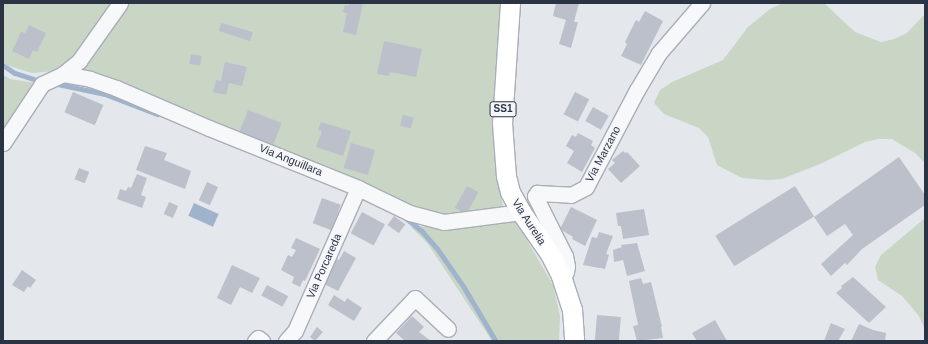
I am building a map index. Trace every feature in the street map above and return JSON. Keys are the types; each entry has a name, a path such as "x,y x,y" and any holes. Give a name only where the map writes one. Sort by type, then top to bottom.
{"main road":[{"name":"Via Aurelia","path":"510,3 502,123 504,160 510,192 521,212 550,254 561,276 572,309 574,341"}],"street":[{"path":"3,143 42,84 64,74 79,61 120,3"},
{"name":"Via Marzano","path":"561,276 566,272 567,266 565,256 535,196 537,193 571,195 586,186 636,90 659,53 702,3"},
{"name":"Via Anguillara","path":"64,74 90,79 116,88 355,194 410,213 444,222 521,212"},
{"name":"Via Porcareda","path":"286,341 295,331 355,194"},
{"path":"374,341 415,298 448,329"},
{"path":"255,341 258,338 262,341"}],"green space":[{"path":"3,3 500,3 494,124 496,175 504,210 450,219 423,214 56,71 32,73 9,66 3,62"},
{"path":"783,3 825,4 855,32 881,42 894,39 907,33 925,14 925,163 915,153 892,139 878,139 865,142 820,164 782,179 769,180 742,178 717,165 708,137 699,128 664,114 654,103 660,90 672,82 723,60 748,27 770,9"},
{"path":"3,75 10,79 42,84 3,143"},
{"path":"513,216 553,285 560,316 559,341 492,341 428,244 411,227 452,225"},
{"path":"925,218 925,330 919,316 902,296 878,280 875,267 881,255"}],"water":[{"path":"194,203 219,214 213,227 188,216"}],"building":[{"path":"349,3 363,3 356,35 343,32 347,13 343,12 345,5 348,6"},
{"path":"556,3 579,3 574,22 578,22 571,48 559,44 566,20 553,16"},
{"path":"645,11 663,21 641,65 621,56 627,44 625,42 636,20 639,22"},
{"path":"221,23 253,32 250,41 219,31"},
{"path":"29,25 46,33 37,52 33,50 29,59 12,51 21,32 25,33"},
{"path":"384,41 422,49 416,77 390,72 389,76 377,74"},
{"path":"191,54 202,56 200,66 189,64"},
{"path":"225,62 247,67 242,86 229,83 226,95 213,92 216,80 221,81"},
{"path":"73,92 103,105 95,125 64,112"},
{"path":"575,92 589,99 578,122 564,114"},
{"path":"593,107 609,116 601,130 585,121"},
{"path":"248,110 282,123 272,147 239,134"},
{"path":"403,115 414,118 411,128 400,126"},
{"path":"321,122 351,131 343,156 316,147 322,131 318,130"},
{"path":"578,133 593,141 591,145 595,148 582,172 567,163 574,151 566,146 572,135 576,137"},
{"path":"351,143 375,150 368,175 344,168"},
{"path":"145,146 167,153 164,160 191,171 185,189 136,170"},
{"path":"623,151 625,153 627,152 640,166 621,183 608,169 615,163 612,160"},
{"path":"899,157 925,195 925,205 862,249 847,265 845,263 831,276 821,264 853,235 845,224 827,236 814,217"},
{"path":"79,168 89,172 85,183 75,179"},
{"path":"137,174 147,178 141,195 146,197 142,208 117,199 120,189 126,191 128,187 131,188"},
{"path":"207,182 218,187 210,205 199,200"},
{"path":"467,186 478,192 466,214 455,208"},
{"path":"795,186 814,217 734,266 715,236"},
{"path":"322,198 341,205 332,230 313,223"},
{"path":"169,202 178,206 173,218 164,214"},
{"path":"571,207 597,220 585,246 572,239 573,237 560,229"},
{"path":"644,209 649,235 623,239 621,226 618,226 616,213"},
{"path":"362,212 385,224 374,245 351,233"},
{"path":"394,216 405,224 399,233 388,225"},
{"path":"599,232 613,236 606,254 609,255 605,269 583,265 592,237 597,238"},
{"path":"296,238 320,249 305,281 303,280 300,287 292,283 294,277 281,270 288,255 292,257 296,250 291,248"},
{"path":"637,243 645,271 627,276 623,260 614,262 613,250 622,247 621,245"},
{"path":"344,251 356,258 338,291 322,283 335,258 339,260"},
{"path":"232,265 260,278 252,293 240,287 231,305 217,298"},
{"path":"22,270 36,280 30,288 28,286 24,292 12,285"},
{"path":"853,277 886,307 869,323 836,293 842,288 841,286"},
{"path":"641,278 643,284 651,282 662,327 663,338 637,341 633,326 638,325 629,281"},
{"path":"267,285 288,296 283,307 261,296"},
{"path":"334,295 345,302 347,298 362,308 354,321 328,305"},
{"path":"597,315 621,317 619,341 595,341"},
{"path":"412,316 424,327 419,332 431,341 405,341 396,333"},
{"path":"715,320 727,341 697,341 692,333"},
{"path":"831,323 845,329 838,341 824,341"},
{"path":"859,324 873,330 886,333 885,341 851,341"},
{"path":"317,327 323,332 315,341 310,337"}],"waterway":[{"path":"3,65 15,73 40,81"},
{"path":"53,83 105,94 157,114"},
{"path":"406,218 422,231 437,248 464,287 496,341"}]}
